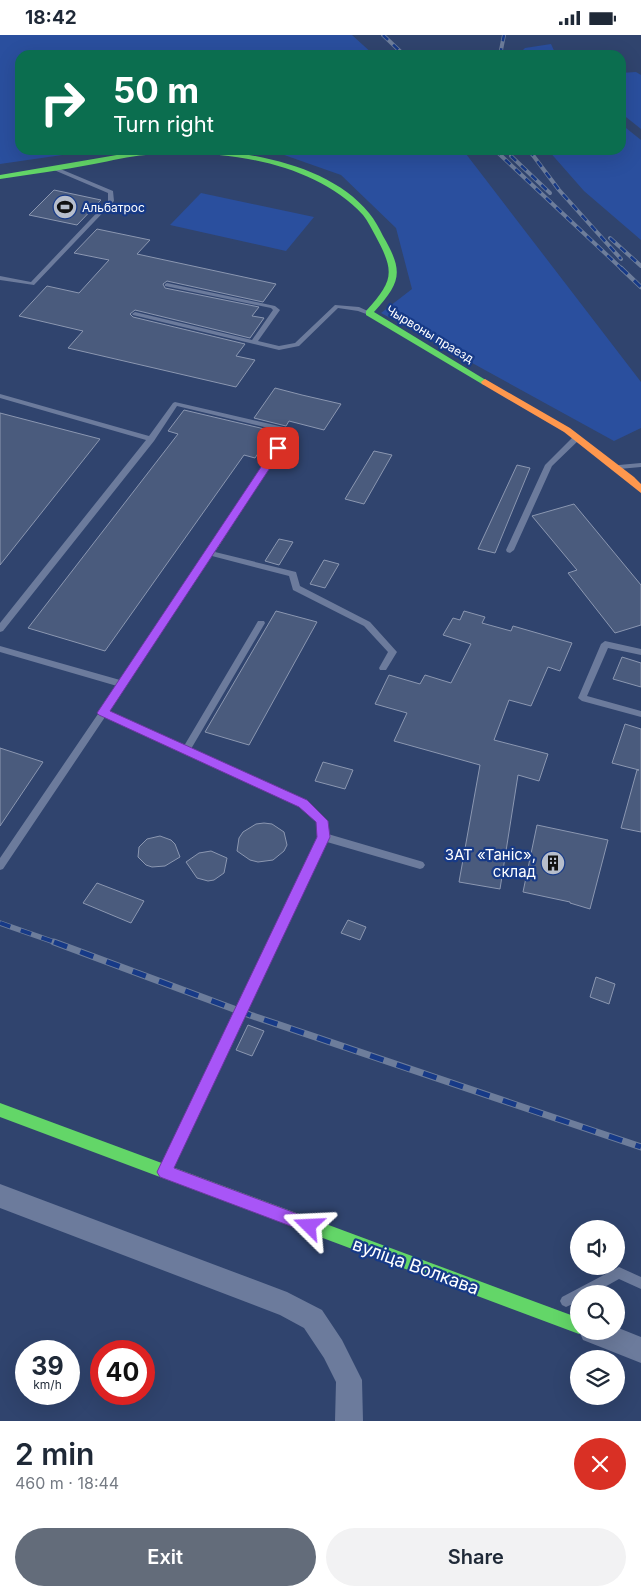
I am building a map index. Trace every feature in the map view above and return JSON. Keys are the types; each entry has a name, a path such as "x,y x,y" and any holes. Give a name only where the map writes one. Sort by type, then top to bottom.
{"street":[{"name":"Чырвоны праезд","path":"0,177 138,155"},
{"name":"Чырвоны праезд","path":"220,155 273,164 306,174 326,183 361,207 378,232 395,276 393,283 369,313 577,438 641,490"},
{"name":"вуліца Волкава","path":"0,1110 570,1324"},
{"path":"0,1196 287,1305 313,1319 333,1349 349,1379 354,1419"},
{"path":"615,1340 641,1350"}],"lane":[{"path":"0,278 32,284 111,201 111,192 56,169"},
{"path":"167,285 273,307 277,310 254,342"},
{"path":"135,314 279,348 297,345 337,306 359,309 369,313"},
{"path":"0,396 151,439"},
{"path":"0,629 151,439 175,404 289,431 210,553 0,866"},
{"path":"510,550 549,465 577,438"},
{"path":"616,468 641,465"},
{"path":"210,553 293,574 296,588 367,624 393,652 383,669"},
{"path":"186,750 261,623"},
{"path":"641,652 605,644 582,698 641,714"},
{"path":"0,649 122,684"},
{"path":"103,713 303,803 322,821 324,837 165,1172"},
{"path":"324,837 420,865"},
{"path":"566,1301 619,1273 641,1283"}],"shaded area":[{"path":"0,35 352,35 368,50 15,50 15,155 62,155 0,164"},
{"path":"551,44 554,50 523,50 525,48"},
{"path":"636,72 641,75 641,129 626,117 626,73"},
{"path":"626,128 641,140 641,240 584,191 552,155 626,155"},
{"path":"284,155 467,155 641,382 641,428 614,441 381,313 412,289 396,228 341,175"},
{"path":"201,193 314,217 286,251 170,225"}],"building":[{"name":"Альбатрос","path":"54,190 101,200 77,225 29,215"},
{"path":"97,229 150,240 137,254 276,284 263,302 167,281 163,284 165,288 259,307 252,316 264,318 250,338 135,310 130,314 133,317 245,344 236,356 255,360 236,387 68,348 83,331 19,316 47,286 79,293 109,260 74,253"},
{"path":"275,388 341,404 324,430 289,421 286,426 254,418"},
{"path":"184,410 273,431 255,458 244,455 105,651 28,628 178,434 168,431"},
{"path":"0,413 100,439 0,565"},
{"path":"374,451 392,455 364,504 345,499"},
{"path":"517,465 530,468 495,553 478,549"},
{"path":"574,504 641,585 641,625 615,633 568,573 577,570 532,516"},
{"path":"279,539 293,542 279,565 265,561"},
{"path":"324,560 339,564 325,588 310,584"},
{"path":"276,611 317,622 249,745 205,732"},
{"path":"464,611 485,617 482,623 511,631 513,626 572,643 560,671 548,667 531,706 509,700 494,740 548,754 539,781 518,775 500,889 459,882 480,765 394,741 407,713 375,704 389,675 420,684 425,675 451,683 471,644 443,635 453,618 460,620"},
{"path":"622,657 641,663 641,687 613,679"},
{"path":"625,724 641,729 641,832 621,828 637,770 639,770 612,763"},
{"path":"0,748 43,762 0,826"},
{"path":"323,762 353,770 345,789 315,781"},
{"path":"256,824 272,824 284,832 287,845 284,851 273,860 258,862 250,860 237,851 239,838 243,832"},
{"name":"ЗАТ «Таніс», склад","path":"537,825 608,840 590,909 570,902 523,892"},
{"path":"160,836 171,840 175,844 180,857 165,866 152,867 146,865 138,857 139,847 147,839"},
{"path":"211,851 227,858 224,873 214,880 208,881 197,878 186,862 199,853"},
{"path":"97,883 144,901 131,923 83,903"},
{"path":"348,920 366,927 360,940 341,933"},
{"path":"596,977 615,984 609,1004 590,997"},
{"path":"248,1025 264,1031 252,1056 236,1050"}],"railway":[{"path":"383,35 399,50"},
{"path":"501,50 504,35"},
{"path":"500,155 623,270"},
{"path":"533,155 559,190 621,259"},
{"path":"511,156 550,193"},
{"path":"610,238 641,266"},
{"path":"621,268 641,287"},
{"path":"0,923 57,943"},
{"path":"54,942 250,1015 641,1147"}],"traffic: fast":[{"path":"0,177 129,155"},
{"path":"237,155 294,169 321,180 344,195 366,214 386,247 393,268 391,284 369,313 485,382"},
{"path":"0,1110 570,1323"}],"traffic: slow":[{"path":"485,382 567,430 631,479 641,490"}],"place":[{"name":"Альбатрос","path":"65,207"},
{"name":"ЗАТ «Таніс», склад","path":"553,863"}],"route":[{"path":"278,448 103,713 303,803 322,821 324,837 165,1172 309,1226"}]}
